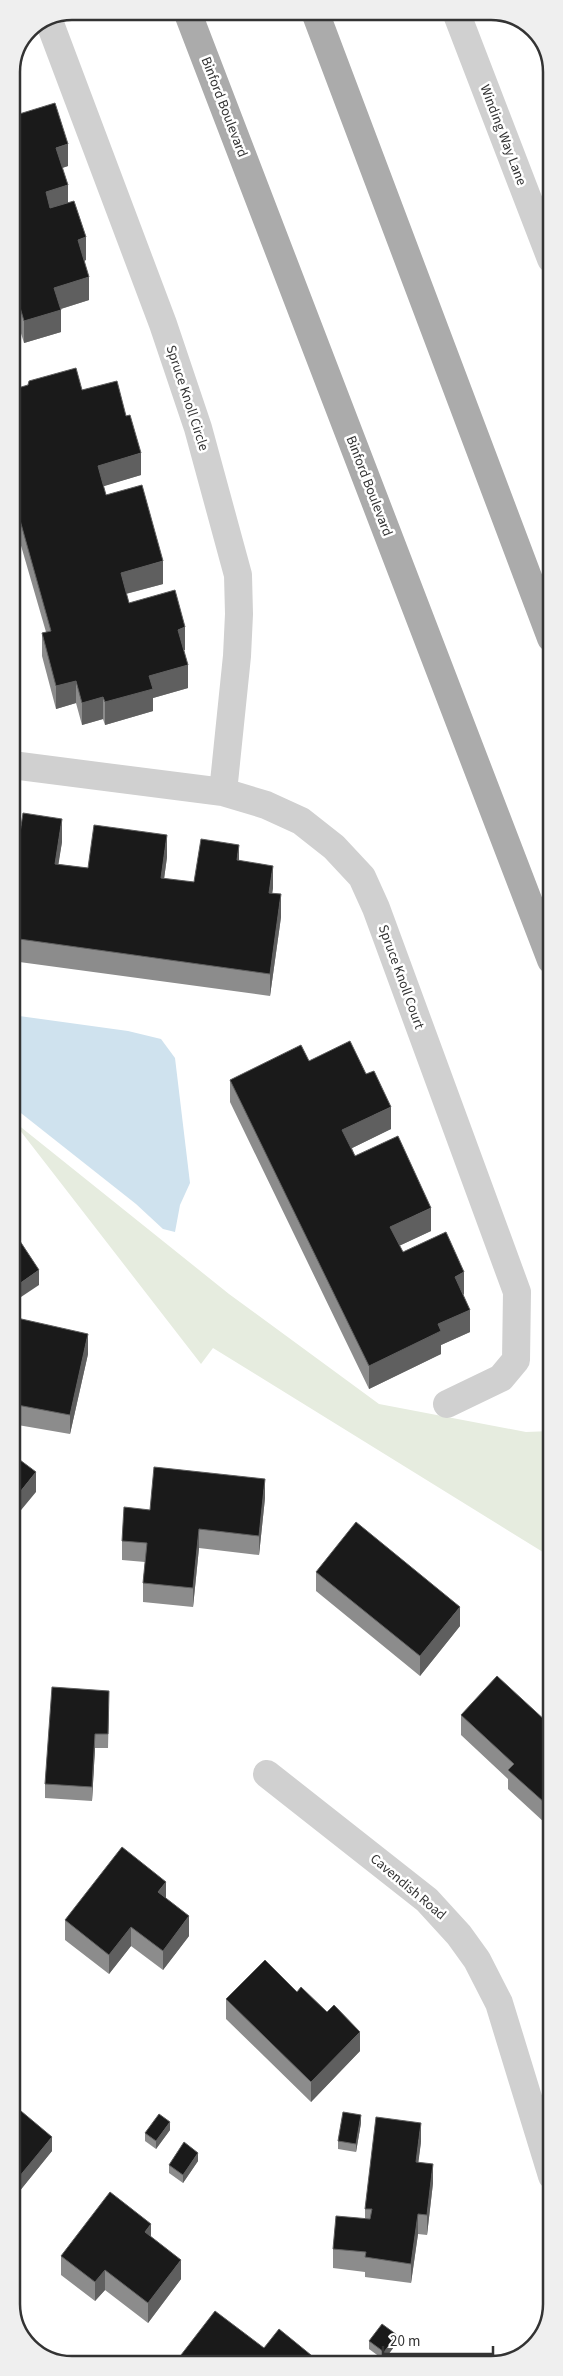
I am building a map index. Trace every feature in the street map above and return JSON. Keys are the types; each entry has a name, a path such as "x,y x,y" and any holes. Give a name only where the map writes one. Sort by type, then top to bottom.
{"main road":[{"name":"Binford Boulevard","path":"190,20 543,939"},
{"path":"317,20 543,617"}],"street":[{"name":"Winding Way Lane","path":"459,20 543,238"},
{"name":"Spruce Knoll Circle","path":"50,25 163,324 198,428 238,575 238,656 223,792"},
{"name":"Spruce Knoll Court","path":"20,766 223,792 266,805 301,821 334,846 362,877 376,908 517,1292 516,1360 501,1378 447,1404"},
{"name":"Cavendish Road","path":"267,1774 427,1900 459,1934 477,1960 499,2003 543,2147"}],"shaded area":[{"path":"20,1126 229,1294 379,1404 526,1432 543,1431 543,1552 213,1348 201,1364 20,1130"}],"water":[{"path":"20,1016 128,1031 161,1039 175,1058 190,1183 180,1205 175,1232 163,1229 136,1204 20,1112"}],"building":[{"path":"55,103 68,144 56,148 68,185 46,192 50,208 74,201 86,237 78,240 89,277 54,288 61,310 24,321 20,307 20,114"},
{"path":"76,368 82,390 117,381 126,416 130,415 141,453 98,466 106,495 142,485 163,561 121,573 129,603 175,590 185,627 178,630 188,665 149,676 153,689 105,702 103,697 82,703 76,681 56,686 42,633 51,631 20,520 20,387 28,385 29,381"},
{"path":"23,813 62,819 55,864 88,868 94,825 167,835 161,878 194,882 201,839 239,845 237,860 273,866 269,893 281,894 270,974 20,939 20,833"},
{"path":"350,1041 366,1074 374,1071 391,1107 342,1130 355,1156 398,1136 431,1208 390,1227 403,1252 446,1232 464,1272 455,1277 470,1310 438,1324 441,1331 369,1366 230,1080 301,1045 309,1061"},
{"path":"20,1241 39,1270 20,1283"},
{"path":"20,1319 88,1334 70,1415 20,1406"},
{"path":"20,1460 36,1472 20,1492"},
{"path":"154,1467 265,1479 259,1536 199,1529 193,1588 143,1583 147,1543 122,1541 124,1507 150,1510"},
{"path":"356,1522 460,1607 420,1656 316,1572"},
{"path":"497,1676 543,1718 543,1801 508,1770 514,1764 461,1715"},
{"path":"52,1687 109,1691 108,1734 95,1734 92,1787 45,1784"},
{"path":"122,1847 166,1882 158,1892 189,1916 163,1951 131,1927 109,1955 65,1920"},
{"path":"265,1960 297,1992 301,1987 327,2012 334,2005 360,2032 311,2082 226,1999"},
{"path":"20,2110 52,2137 20,2176"},
{"path":"343,2112 361,2115 356,2144 338,2141"},
{"path":"159,2114 170,2122 156,2141 145,2133"},
{"path":"376,2117 421,2123 416,2162 433,2164 427,2215 418,2214 411,2264 365,2257 366,2252 333,2249 336,2216 370,2219 372,2209 365,2209"},
{"path":"184,2142 198,2153 183,2175 169,2165"},
{"path":"110,2192 151,2224 145,2232 181,2260 148,2303 105,2270 95,2282 61,2256"},
{"path":"215,2311 264,2348 279,2329 312,2356 182,2356 181,2355"},
{"path":"382,2324 397,2335 384,2352 369,2341"}]}
